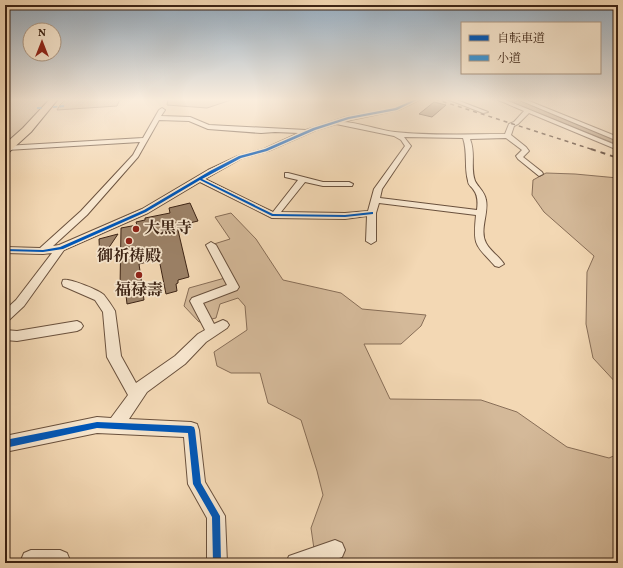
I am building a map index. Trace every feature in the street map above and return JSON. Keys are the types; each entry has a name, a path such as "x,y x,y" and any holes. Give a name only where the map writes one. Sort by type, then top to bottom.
{"main road":[{"path":"6,149 30,126"}],"street":[{"path":"43,251 84,213 136,156 153,126"},
{"path":"205,126 261,131 275,130 307,132"},
{"path":"5,250 43,251 61,248 145,212 230,162 266,150 325,126"},
{"path":"356,126 400,136 408,146 378,189 372,213 371,242"},
{"path":"508,136 511,126"},
{"path":"564,126 618,148"},
{"path":"586,126 618,139"},
{"path":"585,134 600,131"},
{"path":"394,134 468,137 508,136 526,151 519,156 520,158 540,174"},
{"path":"468,137 466,138 470,148 469,171 472,184 476,187 482,200 479,236 481,244 499,264"},
{"path":"6,149 146,140"},
{"path":"288,175 323,184 349,184"},
{"path":"200,179 275,215 345,216 372,213"},
{"path":"275,215 303,179"},
{"path":"375,200 481,213"},
{"path":"115,426 135,395 142,387 180,360 202,338 217,329 196,301 233,287 211,245"},
{"path":"5,317 20,303 61,248"},
{"path":"66,283 99,297 109,311 114,357 135,395"},
{"path":"5,335 18,336 77,326"},
{"path":"5,444 97,425 191,430 197,484 216,516 217,563"},
{"path":"296,563 335,550"},
{"path":"31,560 60,560 61,563"}],"shaded area":[{"path":"5,126 25,126 5,144"},
{"path":"570,126 582,126 618,140 618,145"},
{"path":"546,173 618,178 618,385 593,358 586,324 587,272 594,256 544,212 532,195 533,180"},
{"path":"231,213 256,239 283,280 341,293 362,309 426,315 421,326 401,344 364,344 390,399 481,400 517,412 567,447 609,458 618,454 618,563 316,563 311,528 323,495 301,420 268,403 260,373 231,373 217,366 214,352 247,330 245,306 238,298 220,304 216,318 199,322 184,306 189,288 232,276 214,244 230,239 215,217"}],"building":[{"path":"190,203 198,221 177,226 189,277 178,280 178,283 176,284 177,291 166,294 159,259 139,264 144,300 127,304 126,295 118,295 122,287 120,288 121,228 137,225 136,222 145,220 145,218 170,213 169,208"},
{"path":"118,234 100,261 99,239"}],"railway":[{"path":"518,126 594,150"},
{"path":"594,150 618,158"}],"cycle path":[{"path":"5,250 43,251 61,248 145,211 211,172 240,157 266,150 325,126"},
{"path":"200,179 272,215 345,216 372,213"},
{"path":"5,444 97,425 191,430 197,484 216,516 217,563"}],"place":[{"name":"大黒寺","path":"136,229"},
{"name":"御祈祷殿","path":"129,241"},
{"name":"福禄壽","path":"139,275"}]}
